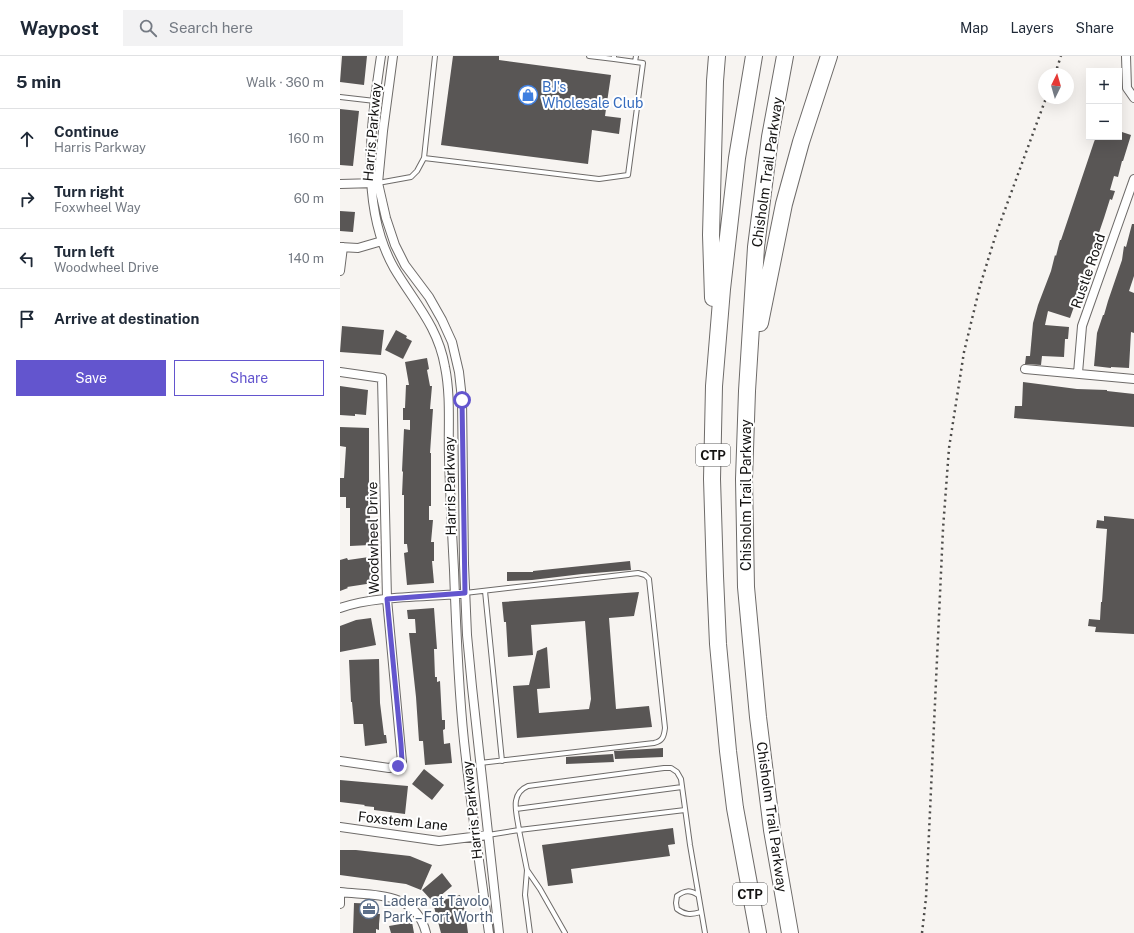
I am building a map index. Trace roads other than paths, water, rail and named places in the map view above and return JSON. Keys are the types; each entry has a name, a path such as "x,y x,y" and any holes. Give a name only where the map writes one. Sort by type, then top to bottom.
{"highway":[{"path":"714,386 711,235 717,56"},
{"name":"CTP","path":"754,56 743,117 731,204 722,289 714,386 712,479 718,644 728,751 735,808 758,933"},
{"name":"Chisholm Trail Parkway","path":"785,56 770,137 756,248 747,391 744,479 748,602 758,717 772,830 790,933"},
{"path":"747,391 784,204 801,142 829,56"}],"street":[{"name":"Harris Parkway","path":"381,56 371,152 375,183 395,245 405,265 429,297 442,320 452,342 459,372 462,400 465,593 471,680 499,933"},
{"name":"Harris Parkway","path":"393,56 373,203 377,226 382,241 394,268 426,315 438,341 445,365 449,398 449,486 458,666 464,739 475,837 489,933"},
{"path":"1126,56 1127,88 1134,98"},
{"name":"Rustle Road","path":"1078,373 1082,326 1134,179"},
{"path":"340,184 375,183"},
{"path":"340,271 342,247 358,248 382,241"},
{"path":"1025,369 1134,379"},
{"name":"Woodwheel Drive","path":"340,372 382,378 387,599 402,762 398,766 389,768 340,761"},
{"path":"340,608 352,604 387,599 465,593"},
{"name":"Foxstem Lane","path":"340,827 439,840 488,835"},
{"path":"340,904 340,892 396,898 407,904 418,913 426,933"}],"lane":[{"path":"375,183 411,176 417,171 424,158 435,56"},
{"path":"424,158 599,179 628,175 643,63 590,56"},
{"path":"635,62 636,56"},
{"path":"340,97 376,101"},
{"path":"465,593 638,573 645,574 649,579 665,728 664,737 660,742 480,763"},
{"path":"485,591 502,761"},
{"path":"530,933 525,895 527,870 515,802 521,789 528,786 664,768 671,768 677,772 681,779 705,933"},
{"path":"516,809 682,787"},
{"path":"488,835 686,810"},
{"path":"527,870 540,889 565,933"},
{"path":"698,895 692,891 683,892 678,896 676,903 677,909 683,913 692,915 701,912"}],"railway":[{"path":"1057,68 1061,56"},
{"path":"922,933 926,898 943,529 949,448 964,352 980,286 996,234 1044,104"}],"place":[{"name":"BJ's Wholesale Club","path":"528,95"},
{"name":"Ladera at Tavolo Park – Fort Worth","path":"369,909"}]}
